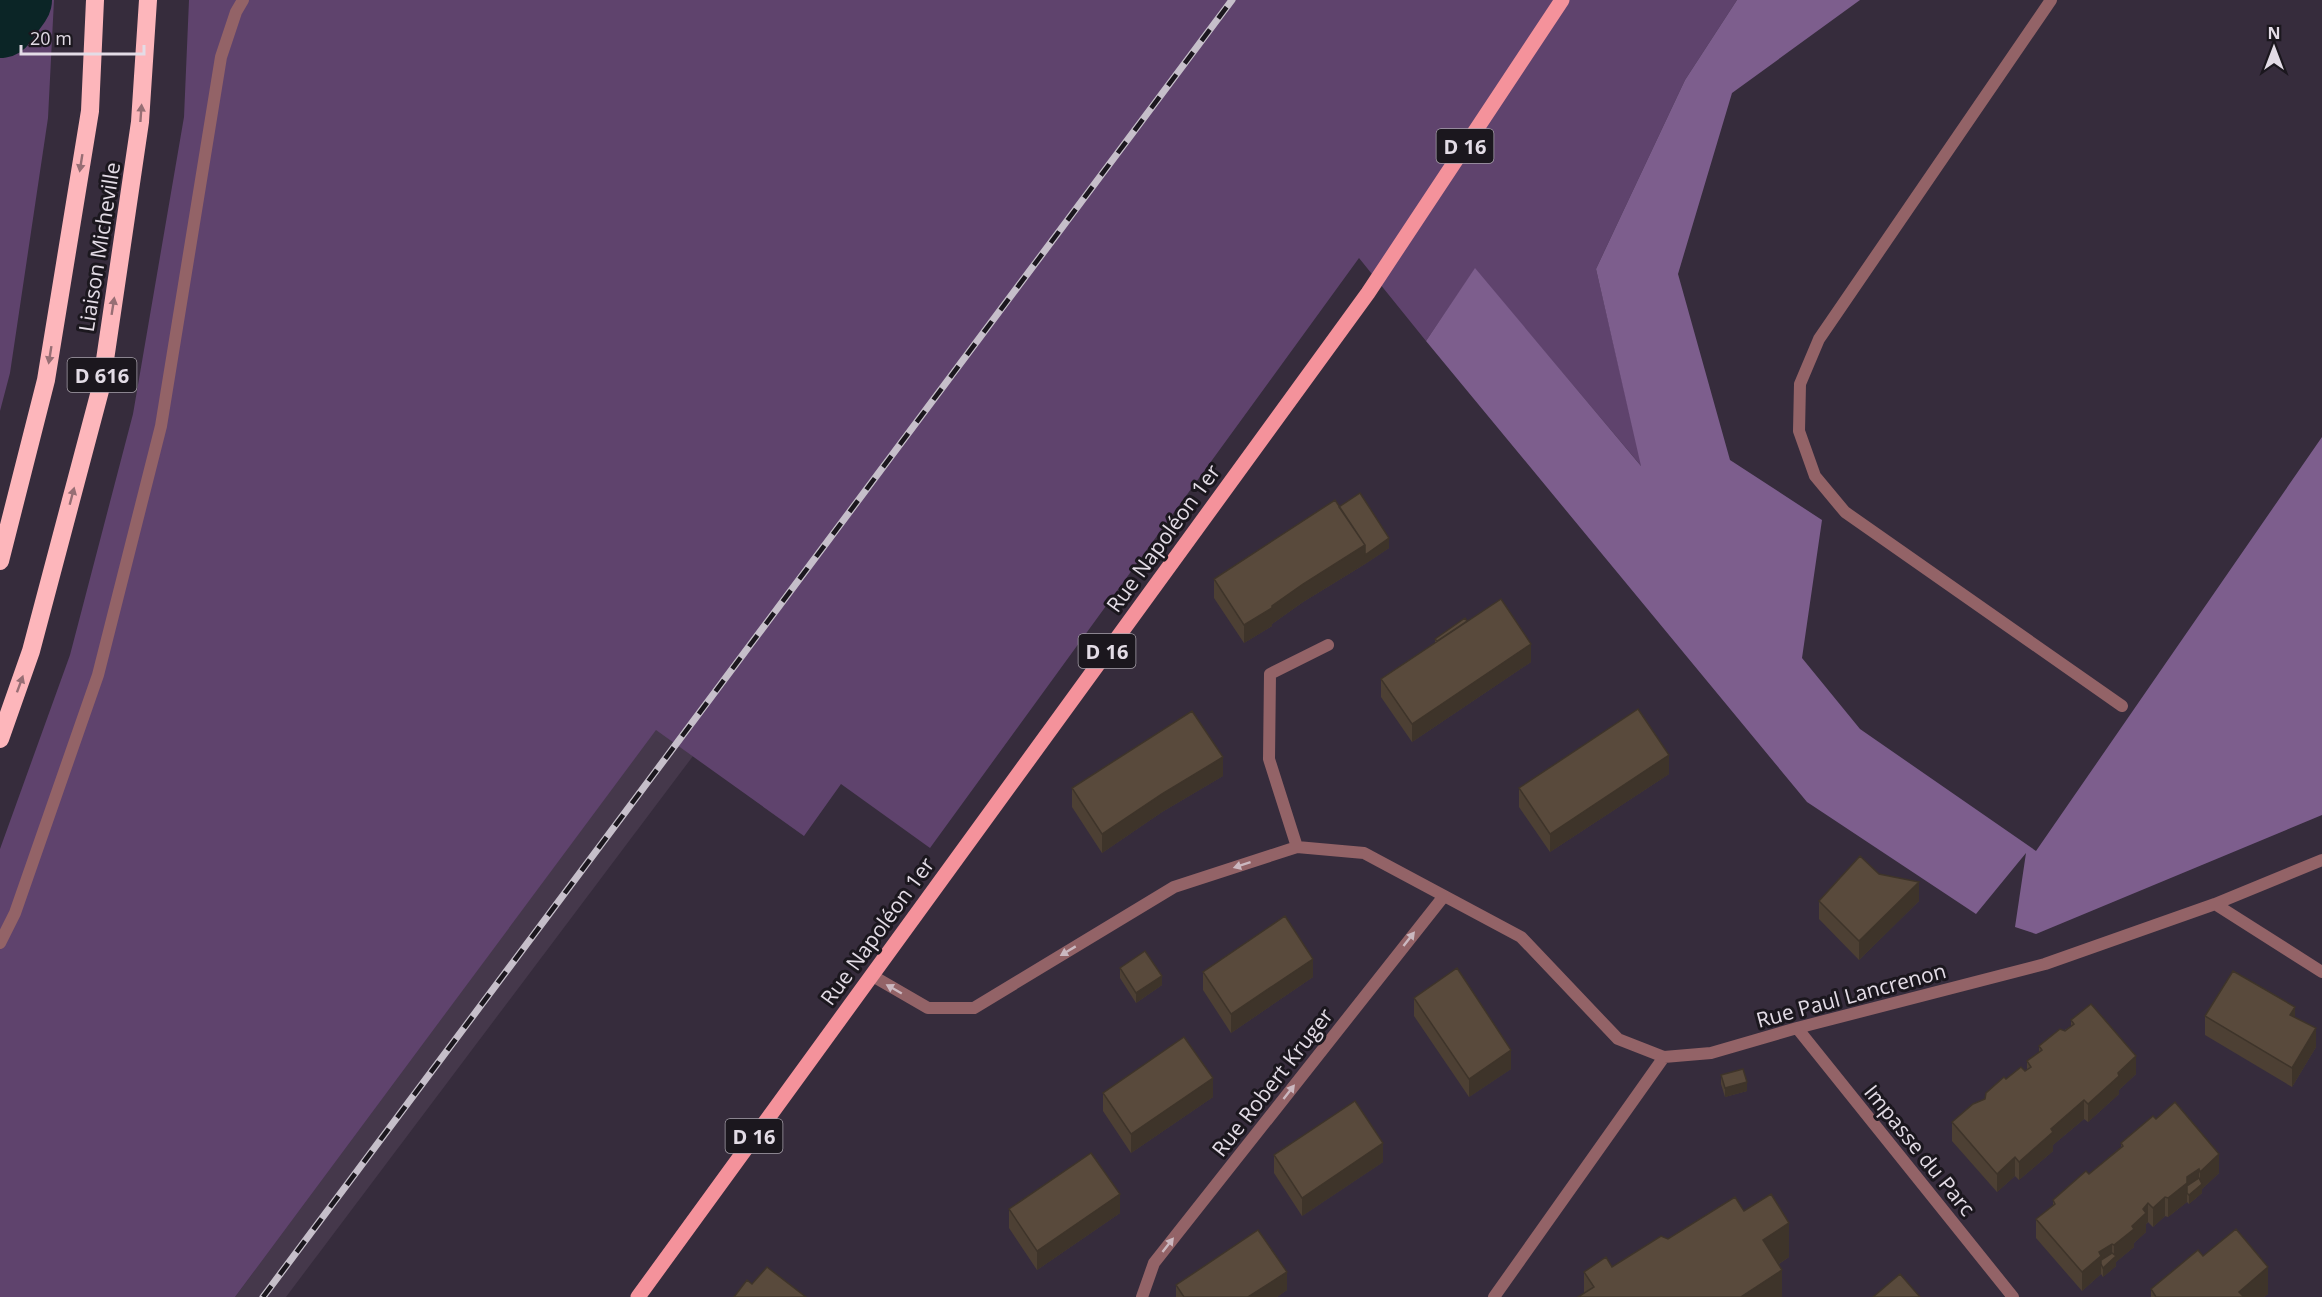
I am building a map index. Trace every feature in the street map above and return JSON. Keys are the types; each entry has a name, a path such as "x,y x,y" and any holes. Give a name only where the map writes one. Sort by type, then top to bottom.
{"highway":[{"name":"Liaison Micheville","path":"0,561 45,380 90,111 96,0"},
{"name":"Liaison Micheville","path":"0,739 31,651 101,387 140,122 148,0"}],"main road":[{"name":"Rue Napoléon 1er","path":"638,1297 1368,293 1562,0"}],"street":[{"path":"0,943 15,913 98,675 161,426 221,57 236,12 243,0"},
{"path":"2051,0 1818,339 1800,384 1799,431 1815,476 1845,512 2122,706"},
{"path":"1297,847 1269,759 1270,674 1328,645"},
{"path":"871,975 928,1008 974,1008 1174,887 1297,847 1364,853 1521,937 1618,1039 1664,1056 1494,1297"},
{"name":"Rue Paul Lancrenon","path":"1664,1056 1711,1053 1797,1028 2045,964 2215,903 2322,860"},
{"name":"Rue Robert Kruger","path":"1142,1297 1154,1263 1444,896"},
{"path":"2215,903 2322,972"},
{"name":"Impasse du Parc","path":"1797,1028 2013,1297"}],"shaded area":[{"path":"0,0 54,0 48,118 10,373 0,411"},
{"path":"189,0 1737,0 1685,80 1596,269 1642,467 1475,269 1426,341 1359,258 930,848 841,784 804,836 656,730 235,1297 0,1297 0,849 70,655 133,414 184,117"},
{"path":"1737,0 1860,0 1732,93 1678,274 1730,460 1822,520 1802,658 1860,729 2036,851 2322,437 2322,815 2036,934 2015,927 2026,853 1976,914 1807,802 1426,341 1475,268 1641,466 1596,269 1685,80"},
{"path":"656,729 693,756 286,1297 235,1297"}],"building":[{"path":"1360,493 1389,538 1365,555 1365,545 1339,507"},
{"path":"1335,500 1365,545 1244,625 1214,579"},
{"path":"1501,599 1531,644 1412,724 1381,679"},
{"path":"1465,618 1467,621 1437,641 1435,639"},
{"path":"1638,709 1669,755 1550,834 1519,788"},
{"path":"1192,711 1223,757 1102,834 1072,788"},
{"path":"1860,856 1879,874 1919,882 1859,941 1819,901"},
{"path":"1285,916 1313,959 1231,1014 1203,972"},
{"path":"1145,951 1162,976 1136,993 1120,968"},
{"path":"1457,968 1511,1050 1469,1079 1414,998"},
{"path":"2233,971 2295,1007 2290,1015 2316,1028 2292,1068 2205,1016"},
{"path":"2091,1004 2136,1056 2118,1073 2119,1076 2088,1104 2084,1100 2019,1162 2015,1157 1997,1174 1952,1122 1973,1104 1985,1099 1986,1093 2004,1077 2006,1079 2021,1067 2025,1071 2031,1067 2027,1061 2042,1050 2039,1046 2060,1029 2065,1031 2074,1024 2071,1020"},
{"path":"1184,1037 1213,1078 1131,1134 1103,1093"},
{"path":"1743,1069 1747,1082 1725,1088 1721,1075"},
{"path":"1355,1101 1383,1143 1302,1198 1274,1155"},
{"path":"2175,1102 2219,1154 2200,1172 2199,1169 2187,1177 2187,1183 2168,1198 2165,1197 2153,1208 2148,1203 2143,1209 2146,1213 2132,1226 2134,1229 2114,1245 2099,1252 2101,1256 2082,1272 2036,1219 2055,1204 2053,1200 2086,1171 2089,1174 2123,1146 2121,1143 2153,1116 2156,1119"},
{"path":"1091,1153 1120,1194 1037,1251 1009,1209"},
{"path":"2199,1178 2202,1184 2189,1195 2187,1186"},
{"path":"1771,1194 1789,1223 1763,1240 1782,1270 1741,1297 1578,1297 1594,1287 1584,1272 1606,1257 1612,1267 1661,1236 1668,1239 1735,1197 1744,1211"},
{"path":"2236,1229 2268,1267 2239,1292 2244,1297 2156,1297 2151,1289 2198,1250 2203,1256"},
{"path":"1258,1230 1287,1272 1248,1297 1184,1297 1176,1285"},
{"path":"2112,1253 2116,1256 2103,1268 2101,1260"},
{"path":"767,1267 806,1297 734,1297 747,1280 752,1284"},
{"path":"1900,1274 1920,1297 1873,1297"}],"waterway":[{"path":"0,21 15,0"}],"railway":[{"path":"263,1297 1232,0"}]}
